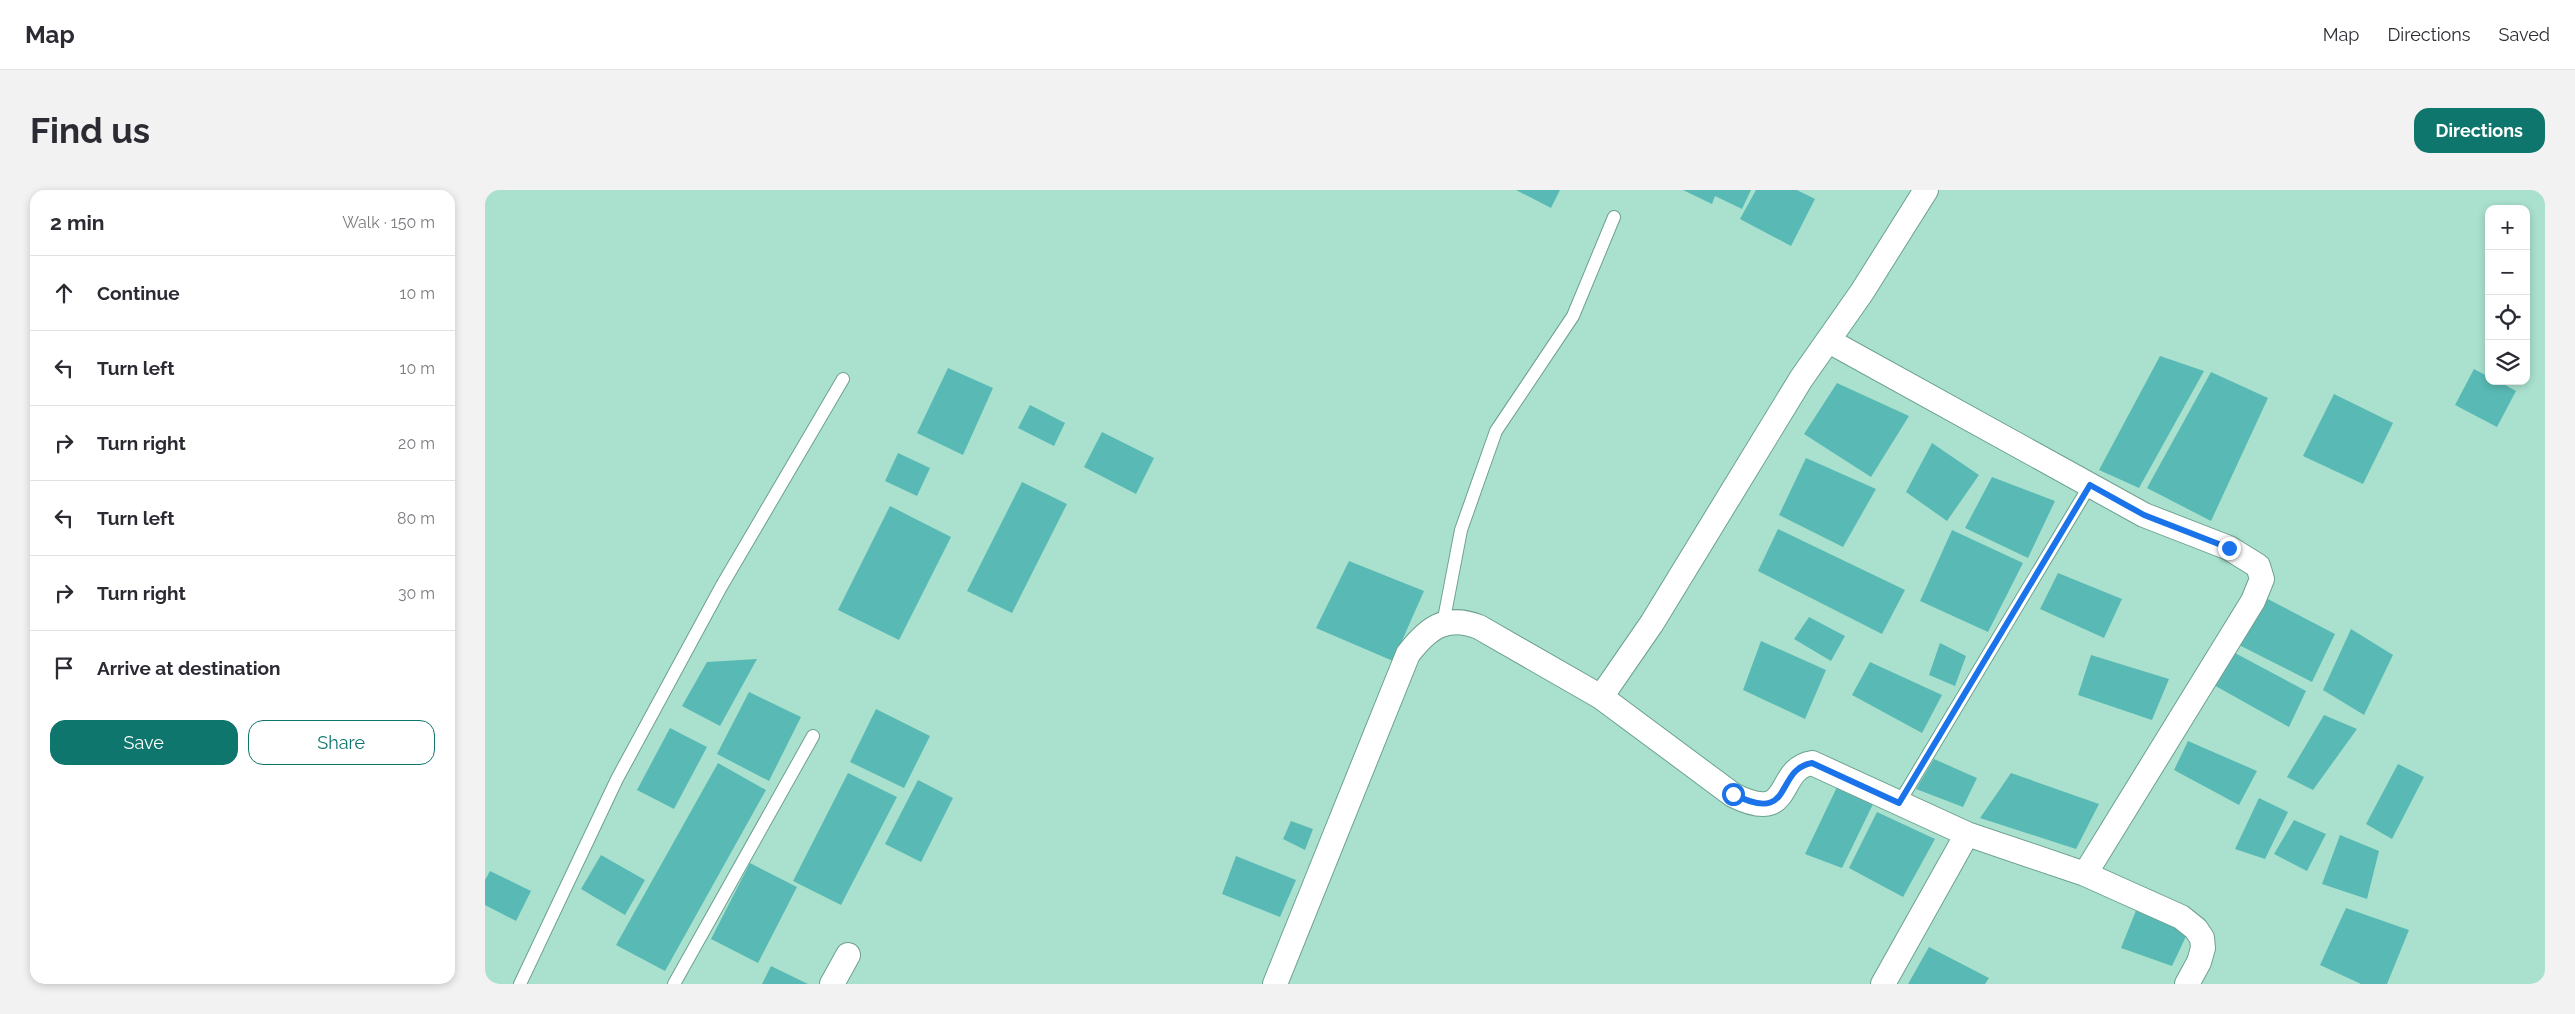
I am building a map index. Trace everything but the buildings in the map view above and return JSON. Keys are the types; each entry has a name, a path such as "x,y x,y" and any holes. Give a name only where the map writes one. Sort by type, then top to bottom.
{"street":[{"path":"1601,697 1652,623 1801,379 1829,341 1926,190"},
{"path":"1829,341 2144,515 2241,554 2258,566 2262,579 2253,601 2085,874"},
{"path":"1275,984 1408,654 1419,639 1436,626 1459,622 1479,627 1601,697 1733,794 1747,802 1769,804 1777,798 1800,767 1812,763 1967,834 2085,874 2181,917 2196,929 2202,938 2203,948 2199,962 2187,984"},
{"path":"1883,984 1967,834"},
{"path":"831,984 848,955"}],"lane":[{"path":"1443,624 1461,530 1496,431 1573,316 1614,217"},
{"path":"520,984 617,779 721,587 843,379"},
{"path":"1899,803 2090,485"},
{"path":"673,984 813,736"}],"route":[{"path":"1733,794 1747,802 1758,805 1769,804 1777,798 1800,767 1812,763 1899,803 2090,485 2144,515 2229,548"}]}
